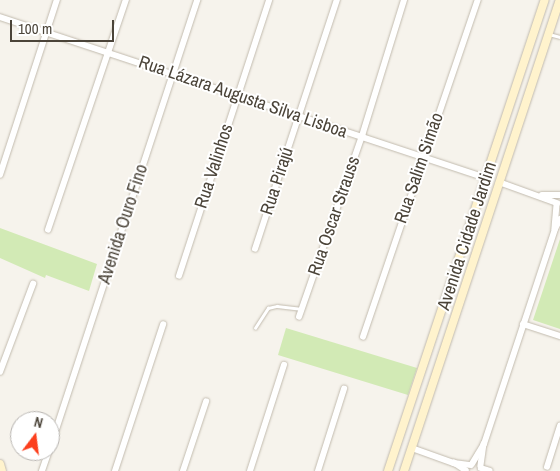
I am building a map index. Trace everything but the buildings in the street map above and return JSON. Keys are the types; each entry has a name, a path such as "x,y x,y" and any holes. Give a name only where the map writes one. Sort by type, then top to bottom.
{"main road":[{"name":"Avenida Cidade Jardim","path":"388,471 433,343 545,0"},
{"name":"Avenida Cidade Jardim","path":"404,471 560,0"},
{"path":"433,343 445,346"},
{"path":"0,464 2,471"}],"street":[{"path":"0,175 57,0"},
{"path":"48,230 126,0"},
{"name":"Avenida Ouro Fino","path":"60,419 197,0"},
{"name":"Rua Valinhos","path":"179,276 269,0"},
{"name":"Rua Pirajú","path":"255,249 337,0"},
{"name":"Rua Oscar Strauss","path":"299,317 362,136 404,0"},
{"name":"Rua Salim Simão","path":"363,337 423,156 478,0"},
{"name":"Rua Lázara Augusta Silva Lisboa","path":"0,16 46,33 173,72 486,178"},
{"path":"499,182 539,195 558,205"},
{"path":"539,195 560,195 555,230"},
{"path":"481,468 484,444 560,219"},
{"path":"0,372 33,284"},
{"path":"523,324 560,336"},
{"path":"115,471 163,325"},
{"path":"250,471 284,365"},
{"path":"318,471 344,389"},
{"path":"183,471 206,402"},
{"path":"546,470 560,426"},
{"path":"469,468 484,444"},
{"path":"412,448 469,468 481,468 490,471"}],"lane":[{"path":"549,34 560,37"},
{"path":"256,328 268,308 277,306 302,310"}],"green space":[{"path":"0,228 97,264 89,291 46,275 45,278 0,258"},
{"path":"560,239 560,329 533,320"},
{"path":"286,328 417,368 408,395 278,355"}]}
